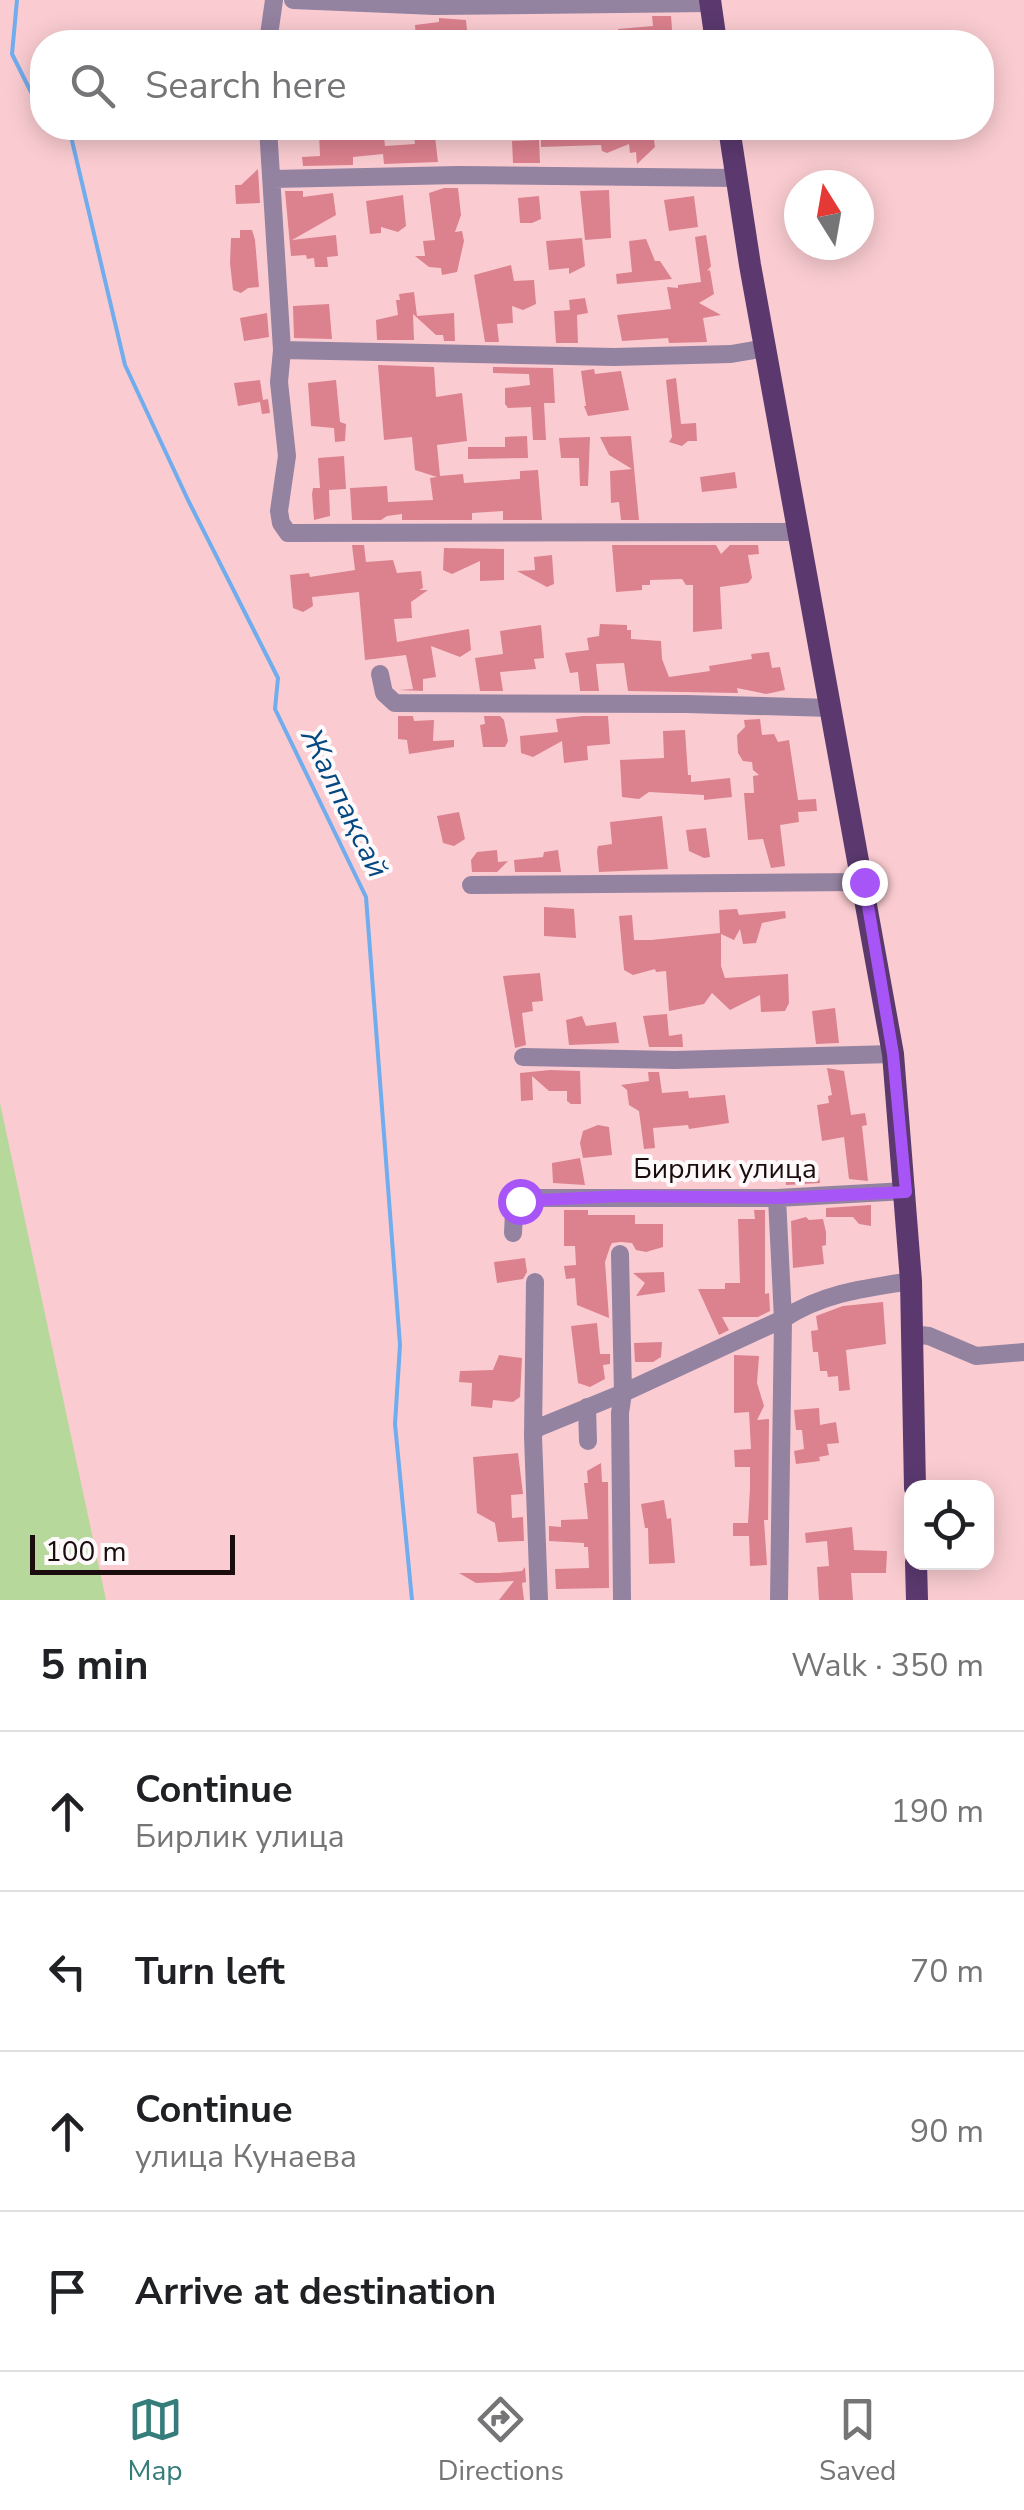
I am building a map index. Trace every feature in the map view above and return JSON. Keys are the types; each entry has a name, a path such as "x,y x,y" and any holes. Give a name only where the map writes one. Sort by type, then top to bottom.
{"main road":[{"path":"710,2 714,30"},
{"path":"731,140 893,1054 911,1280 916,1480"},
{"path":"916,1570 916,1600"}],"street":[{"path":"270,30 274,0"},
{"path":"294,0 435,6 710,2"},
{"path":"269,140 282,350 279,382 287,456 279,511 283,530 288,534 800,532"},
{"path":"273,179 442,175 736,178"},
{"path":"282,350 614,357 731,354 766,348"},
{"path":"380,674 384,693 395,703 832,708"},
{"path":"472,884 864,882"},
{"path":"522,1057 675,1060 893,1054"},
{"name":"Бирлик улица","path":"514,1233 514,1213 523,1198 777,1198 906,1192"},
{"path":"777,1198 784,1319 780,1600"},
{"path":"620,1254 622,1600"},
{"path":"533,1436 542,1424 623,1393 825,1297 911,1280"},
{"path":"535,1282 533,1436 539,1600"},
{"path":"912,1334 929,1336 976,1356 1024,1352"},
{"path":"587,1407 588,1441"}],"green space":[{"path":"0,1103 106,1600 0,1600"}],"building":[{"path":"652,16 671,16 672,30 618,30 618,29 653,26"},
{"path":"439,18 466,20 467,30 415,30 415,25 439,22"},
{"path":"319,140 384,140 385,146 435,140 438,162 384,164 383,154 353,157 353,165 303,166 302,157 320,156"},
{"path":"539,140 540,163 513,163 512,141"},
{"path":"541,140 654,140 655,147 637,164 636,152 630,153 629,144 607,153 601,145 541,147"},
{"path":"258,169 260,203 236,204 235,185 241,185"},
{"path":"458,188 461,215 455,232 462,231 464,241 457,272 442,275 441,268 429,267 415,256 425,256 423,241 435,240 429,193"},
{"path":"609,190 611,238 585,240 580,191"},
{"path":"285,191 303,191 303,197 333,193 336,215 292,240 336,235 338,256 327,257 328,267 315,267 314,258 307,259 306,255 291,256"},
{"path":"403,195 406,226 398,232 381,227 381,233 370,234 366,201"},
{"path":"539,196 541,219 520,223 518,198"},
{"path":"694,196 698,227 669,231 664,200"},
{"path":"240,230 252,230 259,287 241,293 233,290 230,263 231,238 240,238"},
{"path":"706,235 711,266 707,271 710,270 714,294 699,303 721,315 703,318 707,342 669,343 668,338 622,341 617,315 671,309 667,287 701,282 695,237"},
{"path":"582,238 585,266 569,274 569,268 549,270 546,241"},
{"path":"646,239 655,261 660,261 672,279 617,284 616,274 632,272 629,241"},
{"path":"511,265 514,281 534,280 536,304 523,310 512,306 513,323 497,324 499,342 485,342 474,275"},
{"path":"414,292 417,316 454,313 455,341 444,341 443,335 436,335 413,314 414,340 377,340 376,320 398,315 399,294"},
{"path":"585,298 588,313 577,315 578,343 556,343 554,311 570,310 569,300"},
{"path":"329,304 332,339 294,338 293,306"},
{"path":"267,313 269,337 244,341 240,318"},
{"path":"378,365 434,367 436,397 462,393 467,441 437,445 440,476 463,474 464,483 520,479 520,471 538,470 542,520 503,520 503,511 472,513 472,520 402,520 402,514 381,520 352,520 350,488 387,486 388,502 433,500 430,478 437,477 415,470 412,437 384,440"},
{"path":"493,367 553,368 555,403 544,403 546,440 533,440 531,407 508,408 505,404 505,388 530,385 529,374 493,373"},
{"path":"594,369 595,374 621,371 629,410 588,416 581,371"},
{"path":"676,378 681,424 696,423 697,441 682,446 669,442 672,437 666,380"},
{"path":"260,380 270,413 262,414 260,402 238,406 234,383"},
{"path":"336,380 340,422 346,424 345,441 335,442 334,428 311,426 308,383"},
{"path":"527,436 528,458 468,459 468,447 505,447 505,437"},
{"path":"631,436 639,520 621,520 619,502 611,503 610,471 632,469 609,455 600,437"},
{"path":"590,437 588,486 580,486 579,458 561,458 559,438"},
{"path":"344,456 346,489 329,490 330,516 314,520 313,488 320,488 318,458"},
{"path":"735,472 737,488 702,492 700,477"},
{"path":"352,545 364,545 366,562 393,560 397,573 421,571 423,588 419,590 428,590 411,602 412,618 394,619 397,642 469,629 471,650 460,657 431,646 436,677 423,679 423,691 399,690 413,689 406,655 365,660 359,592 312,597 313,606 303,612 293,608 290,575 309,573 310,577 355,570"},
{"path":"612,545 716,545 721,554 730,545 758,545 759,554 748,555 752,578 748,583 720,587 722,629 693,632 693,585 686,585 682,579 650,580 650,585 642,585 642,590 616,592"},
{"path":"444,548 504,549 504,580 480,581 480,561 452,574 443,570"},
{"path":"552,555 554,584 547,587 517,571 535,570 534,557"},
{"path":"600,624 627,625 631,639 661,641 669,677 710,671 709,666 769,652 772,668 780,667 785,690 766,694 737,688 738,693 628,691 624,663 596,664 599,691 580,691 578,672 570,673 565,653 589,650 587,638 599,636"},
{"path":"541,625 544,658 534,659 536,669 500,672 503,691 480,691 475,658 503,654 500,631"},
{"path":"398,716 413,716 414,721 434,720 433,741 454,740 454,747 409,754 407,740 398,739"},
{"path":"484,716 500,716 504,720 508,741 505,747 483,747 480,725 485,724"},
{"path":"608,716 610,744 587,746 588,760 564,763 562,741 533,757 521,753 520,736 558,732 556,719"},
{"path":"760,719 762,735 774,734 778,742 789,740 798,800 816,799 817,811 798,812 799,822 780,825 785,866 771,868 763,839 748,840 744,793 754,793 753,776 759,775 752,762 743,761 738,753 737,735 745,727 744,720"},
{"path":"685,730 691,782 730,778 732,797 704,800 704,795 649,792 639,799 622,797 620,760 664,758 663,731"},
{"path":"459,812 465,839 454,846 443,843 437,816"},
{"path":"662,816 668,869 599,872 598,846 612,844 610,822"},
{"path":"706,828 710,857 704,858 689,851 686,830"},
{"path":"497,850 498,862 508,861 497,872 472,872 471,860 477,852"},
{"path":"558,850 561,872 515,872 514,860 543,857 544,852"},
{"path":"544,907 574,909 576,938 544,936"},
{"path":"737,909 739,915 785,911 786,918 762,923 756,943 743,944 740,929 734,940 721,934 721,966 725,978 788,974 789,1003 785,1011 761,1012 760,995 730,1010 712,993 704,1004 669,1011 666,971 655,969 633,975 624,970 619,916 632,915 634,940 651,940 720,933 719,910"},
{"path":"540,973 543,1001 532,1002 533,1011 522,1013 526,1045 515,1048 503,976"},
{"path":"835,1008 839,1043 816,1044 812,1011"},
{"path":"667,1014 669,1036 682,1034 683,1047 649,1047 643,1016"},
{"path":"582,1016 586,1026 616,1022 619,1043 569,1045 566,1020"},
{"path":"827,1068 844,1071 851,1115 865,1113 867,1125 862,1126 868,1181 849,1179 844,1137 822,1141 817,1105 829,1103 828,1096 832,1095"},
{"path":"580,1071 581,1104 571,1104 567,1091 549,1091 532,1076 533,1100 521,1101 520,1073"},
{"path":"648,1072 659,1072 662,1093 688,1091 689,1098 725,1095 729,1123 689,1129 688,1125 653,1128 655,1148 644,1149 639,1111 629,1105 627,1090 621,1085 649,1081"},
{"path":"598,1125 609,1127 612,1155 583,1158 583,1131"},
{"path":"580,1158 585,1185 553,1183 552,1163"},
{"path":"802,1165 802,1169 818,1167 820,1183 786,1185 785,1167"},
{"path":"871,1205 871,1226 859,1224 853,1217 826,1217 826,1208"},
{"path":"564,1210 588,1210 588,1215 635,1215 635,1224 663,1224 663,1247 646,1252 636,1250 632,1243 612,1243 605,1262 609,1318 577,1305 575,1278 566,1279 564,1266 576,1265 575,1246 564,1246"},
{"path":"754,1210 765,1210 765,1294 769,1293 770,1311 758,1317 722,1317 729,1330 719,1335 698,1289 725,1289 725,1283 740,1283 738,1219 755,1219"},
{"path":"806,1217 823,1219 824,1264 793,1268 791,1221"},
{"path":"525,1258 527,1272 523,1279 497,1283 494,1262"},
{"path":"664,1272 665,1292 636,1296 645,1283 633,1273"},
{"path":"883,1302 886,1344 846,1350 850,1390 839,1391 838,1376 828,1377 827,1371 820,1371 818,1352 813,1352 811,1331 818,1330 816,1316 843,1306"},
{"path":"597,1323 600,1354 610,1354 610,1364 603,1365 605,1379 590,1387 578,1383 571,1326"},
{"path":"662,1342 661,1357 653,1362 635,1362 634,1343"},
{"path":"499,1355 522,1358 520,1397 513,1402 493,1400 492,1408 471,1406 472,1383 459,1382 460,1371 493,1370"},
{"path":"734,1355 759,1356 757,1383 764,1406 757,1420 769,1419 768,1520 764,1520 767,1565 750,1566 749,1536 733,1536 733,1523 748,1523 750,1488 750,1467 735,1467 734,1450 751,1449 749,1412 734,1413"},
{"path":"819,1408 820,1425 836,1422 839,1443 827,1444 829,1455 819,1457 820,1461 796,1464 794,1451 804,1449 802,1430 796,1430 794,1410"},
{"path":"518,1453 523,1494 511,1495 512,1518 523,1517 524,1541 498,1542 495,1523 477,1513 473,1457"},
{"path":"601,1463 602,1482 608,1482 609,1588 556,1589 555,1569 589,1568 588,1547 584,1543 549,1541 549,1526 561,1527 561,1520 588,1519 584,1483 588,1483 587,1471"},
{"path":"664,1500 667,1519 671,1518 675,1563 649,1564 648,1528 641,1504"},
{"path":"852,1527 854,1550 887,1551 886,1573 851,1573 853,1600 819,1600 817,1567 829,1566 827,1541 806,1543 805,1533"},
{"path":"525,1567 524,1600 499,1600 514,1581 476,1583 459,1573 522,1571"}],"waterway":[{"name":"Жалпақсай","path":"17,0 12,54 30,90"},
{"name":"Жалпақсай","path":"72,140 125,365 278,678 275,709 366,897 400,1345 395,1424 412,1600"}],"route":[{"path":"520,1201 906,1192 893,1054 864,882"}]}
